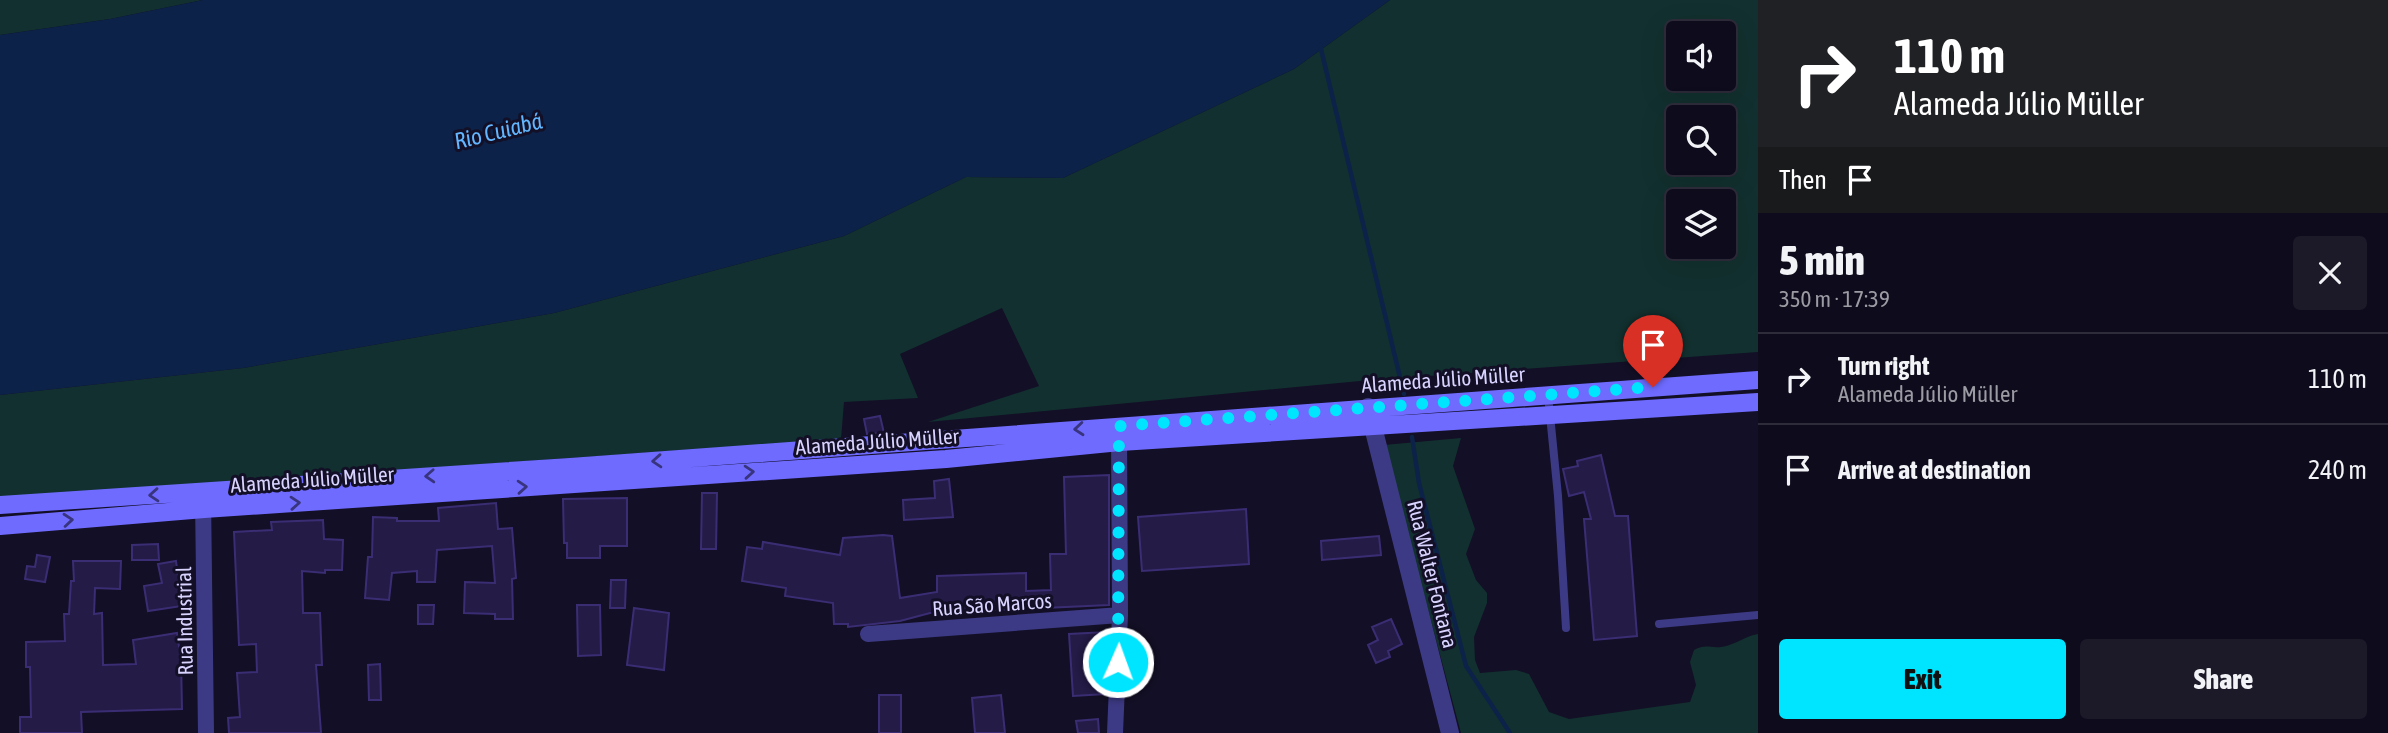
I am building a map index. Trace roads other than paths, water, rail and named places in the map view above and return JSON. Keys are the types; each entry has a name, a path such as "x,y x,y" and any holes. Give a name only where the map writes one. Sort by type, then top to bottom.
{"main road":[{"name":"Alameda Júlio Müller","path":"0,505 203,500 946,459 1119,434 1368,407 1758,380"},
{"name":"Alameda Júlio Müller","path":"1119,434 1372,426 1758,402"},
{"name":"Alameda Júlio Müller","path":"0,526 203,500"}],"street":[{"name":"Rua Walter Fontana","path":"1368,407 1450,733"},
{"path":"1115,733 1120,615 1119,434"},
{"name":"Rua Industrial","path":"203,500 206,733"},
{"name":"Rua São Marcos","path":"868,634 1120,615"}],"lane":[{"path":"1548,395 1566,628"},
{"path":"1658,624 1758,615"}],"water":[{"name":"Rio Cuiabá","path":"203,0 1390,0 1294,69 1063,178 966,177 844,236 554,313 243,368 0,395 0,35 110,19"}],"waterway":[{"path":"1320,45 1404,394"},
{"path":"1412,437 1419,483 1466,666 1510,733"}]}
